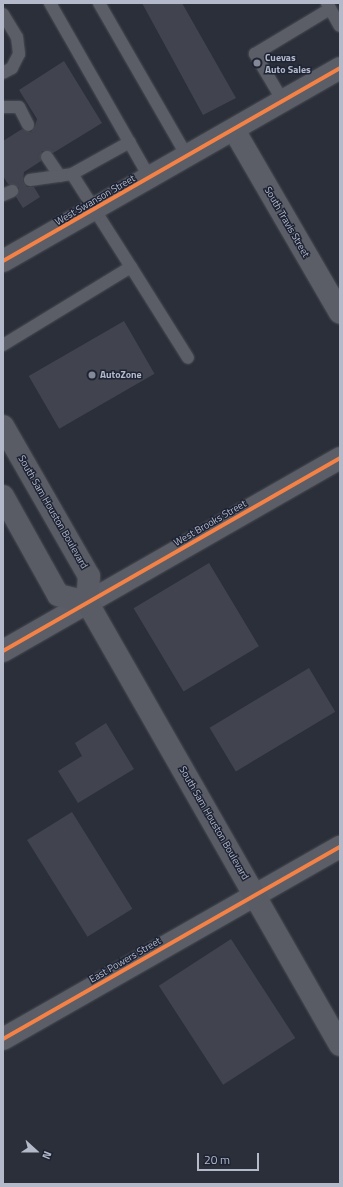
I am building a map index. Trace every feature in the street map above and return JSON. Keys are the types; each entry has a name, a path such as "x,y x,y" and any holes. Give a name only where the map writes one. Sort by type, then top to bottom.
{"main road":[{"name":"South Sam Houston Boulevard","path":"3,426 89,576 87,602 340,1044"},
{"path":"3,496 58,595 87,602"}],"street":[{"name":"West Swanson Street","path":"3,261 340,68"},
{"name":"South Travis Street","path":"234,130 340,314"},
{"name":"West Brooks Street","path":"3,651 340,458"},
{"name":"East Powers Street","path":"3,1039 340,847"}],"lane":[{"path":"50,3 150,178"},
{"path":"98,3 187,156"},
{"path":"283,101 255,54 329,6 340,26"},
{"path":"3,14 17,38 20,54 12,68 3,73"},
{"path":"3,107 19,107 28,125"},
{"path":"30,180 72,174 130,142"},
{"path":"47,157 60,176"},
{"path":"72,174 188,358"},
{"path":"3,345 131,267"}],"building":[{"path":"142,3 182,3 236,98 203,115"},
{"path":"64,61 102,123 53,153 42,151 41,161 24,172 23,181 27,187 34,187 40,197 23,208 16,197 19,188 8,184 3,176 3,141 22,129 31,132 35,126 37,119 19,90"},
{"name":"AutoZone","path":"124,321 154,374 59,429 29,376"},
{"path":"209,563 259,646 184,691 134,608"},
{"path":"309,668 335,712 236,771 210,728"},
{"path":"106,723 134,769 78,803 58,771 82,756 75,743"},
{"path":"72,812 132,909 87,937 27,840"},
{"path":"231,939 295,1038 223,1085 159,986"}],"cycle path":[{"path":"3,261 340,68"},
{"path":"3,651 340,458"},
{"path":"3,1039 340,847"}],"place":[{"name":"Cuevas Auto Sales","path":"257,63"},
{"name":"AutoZone","path":"92,375"}]}
